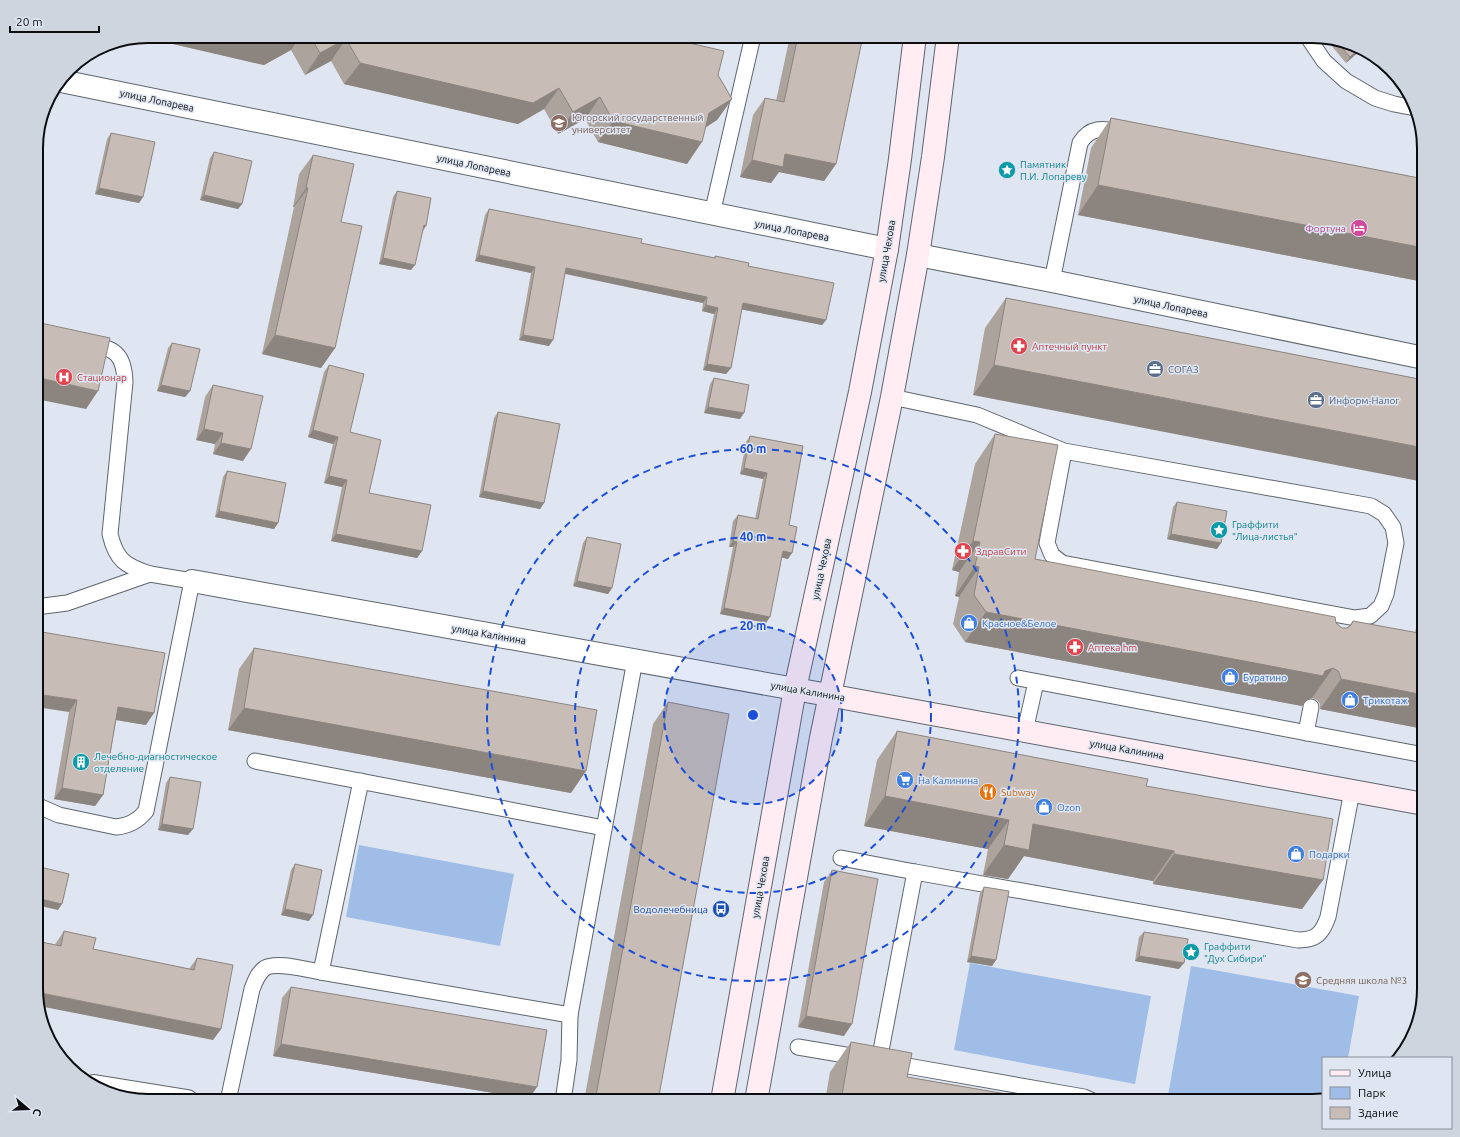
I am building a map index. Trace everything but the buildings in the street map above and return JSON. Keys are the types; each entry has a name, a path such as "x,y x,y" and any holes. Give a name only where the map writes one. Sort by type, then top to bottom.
{"main road":[{"name":"улица Чехова","path":"723,1094 796,689 860,392 887,249 914,43"},
{"path":"757,1094 830,695 892,397 918,255 933,157 947,43"},
{"name":"улица Калинина","path":"796,689 1417,803"}],"street":[{"name":"улица Лопарева","path":"67,82 887,249"},
{"name":"улица Лопарева","path":"918,255 1052,281 1417,357"},
{"name":"улица Калинина","path":"192,581 796,689"},
{"path":"124,1091 144,1094"}],"lane":[{"path":"712,214 751,43"},
{"path":"1312,43 1324,61 1346,81 1375,98 1408,107"},
{"path":"1052,281 1078,150 1083,138 1096,129 1135,135"},
{"path":"43,808 59,815 116,827 126,826 133,823 141,818 146,811 192,581 150,574 133,569 121,561 113,548 110,534 125,382 124,368 117,355 108,348 72,340"},
{"path":"892,397 977,415 1064,451 1371,506 1384,514 1393,527 1396,543 1386,594 1381,606 1370,616 1328,620 1062,563 1052,555 1047,543 1064,451"},
{"path":"43,606 67,603 150,574"},
{"path":"564,1094 570,1060 570,1015 635,660"},
{"path":"1018,678 1417,754"},
{"path":"1025,731 1036,682"},
{"path":"1306,733 1311,707"},
{"path":"255,761 604,828"},
{"path":"321,972 362,781"},
{"path":"841,858 1304,940 1316,936 1322,931 1328,917 1352,791"},
{"path":"879,1061 915,872"},
{"path":"230,1094 252,989 257,977 266,968 278,965 570,1015"},
{"path":"798,1047 1067,1094"}],"green space":[{"path":"359,845 514,874 500,946 346,917"},
{"path":"970,963 1151,996 1135,1084 954,1050"},
{"path":"1191,966 1359,996 1348,1057 1322,1057 1322,1093 1168,1094"}],"place":[{"name":"Югорский государственный университет","path":"559,123"},
{"name":"Памятник П.И. Лопареву","path":"1007,170"},
{"name":"Фортуна","path":"1359,228"},
{"name":"Аптечный пункт","path":"1019,346"},
{"name":"СОГАЗ","path":"1155,369"},
{"name":"Стационар","path":"64,377"},
{"name":"Информ-Налог","path":"1316,400"},
{"name":"Граффити \"Лица-листья\"","path":"1219,530"},
{"name":"ЗдравСити","path":"963,551"},
{"name":"Красное&Белое","path":"969,623"},
{"name":"Аптека hm","path":"1075,647"},
{"name":"Буратино","path":"1230,677"},
{"name":"Трикотаж","path":"1350,700"},
{"name":"Лечебно-диагностическое отделение","path":"81,762"},
{"name":"На Калинина","path":"905,780"},
{"name":"Subway","path":"988,792"},
{"name":"Ozon","path":"1044,807"},
{"name":"Подарки","path":"1296,854"},
{"name":"Водолечебница","path":"721,909"},
{"name":"Граффити \"Дух Сибири\"","path":"1191,952"},
{"name":"Средняя школа №3","path":"1303,980"}]}
